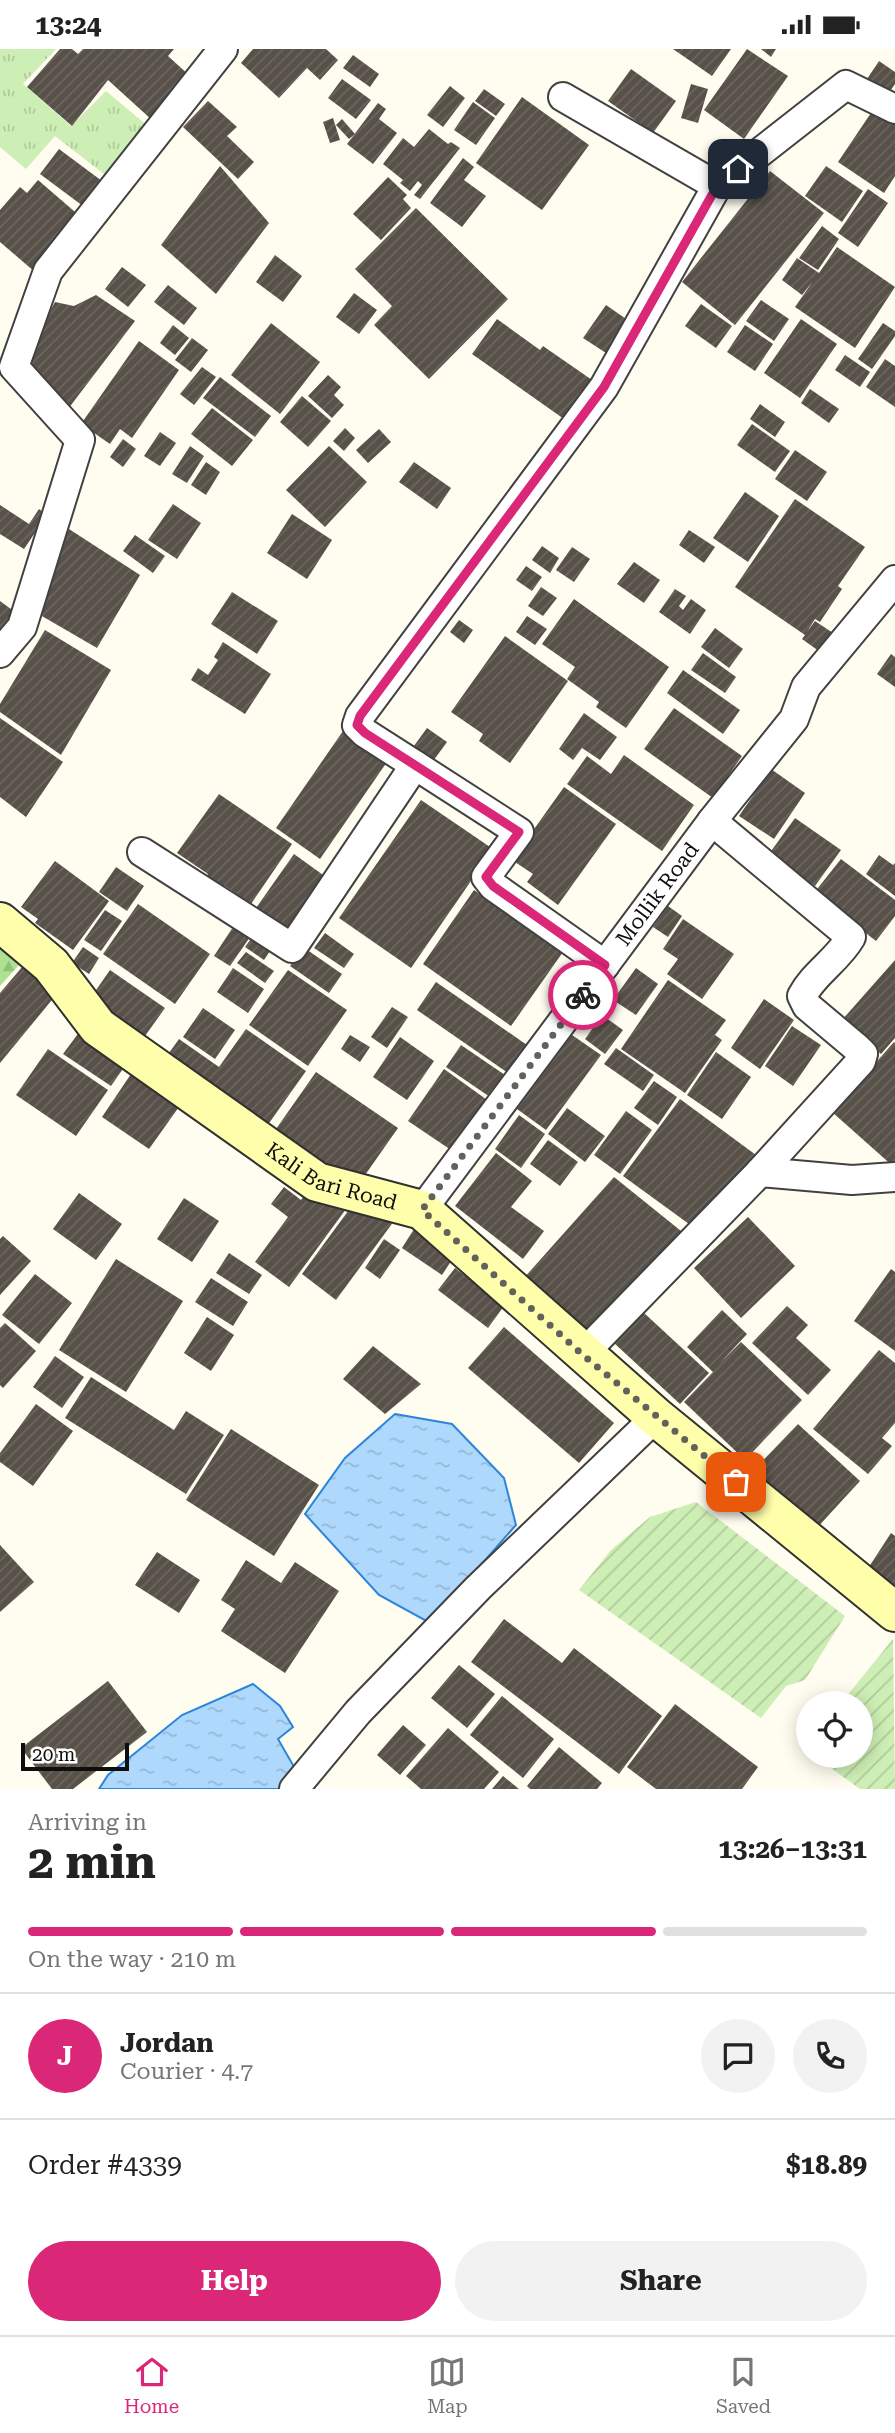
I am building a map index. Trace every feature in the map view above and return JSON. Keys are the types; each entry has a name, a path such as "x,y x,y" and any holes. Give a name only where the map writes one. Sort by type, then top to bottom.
{"street":[{"path":"0,653 22,627 80,440 14,367 48,271 223,49"},
{"path":"605,965 493,886 486,877 519,832 365,733 357,725 360,716 604,387 717,186 846,85 895,109"},
{"path":"563,97 717,186"},
{"name":"Mollik Road","path":"422,1210 712,821 794,719 806,687 895,580"},
{"path":"142,852 292,948 415,765"},
{"path":"583,1355 760,1172 861,1061 863,1054 807,1006 802,996 808,985 844,949 851,937 712,821"},
{"name":"Kali Bari Road","path":"0,922 51,965 97,1027 317,1182 422,1210 583,1355 895,1612"},
{"path":"760,1172 852,1180 895,1177"},
{"path":"294,1789 358,1712 478,1588 656,1417"}],"green space":[{"path":"0,49 56,49 23,84 71,126 106,91 149,127 109,178 55,136 26,169 0,147"},
{"path":"0,932 28,955 0,986"},
{"path":"696,1502 845,1616 805,1680 786,1686 761,1718 579,1590 611,1550 650,1517"},
{"path":"893,1639 895,1789 860,1789 831,1768 873,1768 873,1691 851,1691"}],"water":[{"path":"395,1414 452,1424 504,1478 516,1525 430,1623 379,1595 305,1514 345,1458"},
{"path":"253,1684 280,1706 293,1727 278,1739 297,1772 280,1789 99,1789 108,1775 182,1715"}],"building":[{"path":"60,49 72,49 78,54 83,49 174,49 168,56 191,77 152,120 108,80 72,126 27,87"},
{"path":"253,49 326,49 338,60 320,80 307,68 279,98 241,63"},
{"path":"673,49 731,49 712,76"},
{"path":"747,49 788,76 744,139 704,110"},
{"path":"761,49 776,49 771,57"},
{"path":"353,55 379,74 370,87 343,68"},
{"path":"879,61 895,72 895,84 884,100 863,85"},
{"path":"631,69 676,101 653,133 608,101"},
{"path":"342,79 371,100 356,119 328,98"},
{"path":"691,84 708,89 698,123 681,118"},
{"path":"450,86 465,98 443,127 427,115"},
{"path":"484,89 505,104 496,116 475,101"},
{"path":"522,97 589,145 542,210 476,163"},
{"path":"208,101 237,127 227,136 254,162 238,179 183,127"},
{"path":"473,102 495,118 476,145 454,130"},
{"path":"378,103 386,109 379,119 397,133 373,164 347,144"},
{"path":"877,104 895,116 895,176 884,193 838,162"},
{"path":"333,118 340,140 330,143 323,122"},
{"path":"342,119 355,134 349,139 336,125"},
{"path":"429,129 448,144 451,142 460,148 420,199 414,195 422,185 418,181 410,191 400,183 403,180 383,164 403,138 414,147"},
{"path":"59,149 106,184 87,209 40,174"},
{"path":"463,158 474,167 464,180 486,196 462,227 430,203"},
{"path":"220,166 269,223 216,294 161,245"},
{"path":"826,166 863,191 842,222 805,196"},
{"path":"770,171 824,213 735,325 682,282"},
{"path":"388,177 407,195 403,199 411,208 381,240 353,214"},
{"path":"38,180 82,218 35,272 0,242 0,210 20,187 27,193"},
{"path":"868,189 888,203 858,247 838,233"},
{"path":"416,208 508,299 429,379 374,325 392,306 355,269"},
{"path":"822,226 839,239 818,270 799,258"},
{"path":"837,247 895,287 855,348 795,307 813,281 802,295 782,280 797,258 819,273"},
{"path":"275,255 302,276 283,302 256,282"},
{"path":"122,267 146,285 128,307 105,289"},
{"path":"168,285 197,308 184,325 154,302"},
{"path":"354,293 377,310 359,334 336,317"},
{"path":"96,295 135,321 65,413 21,366 55,302 74,306"},
{"path":"761,300 789,319 774,341 746,321"},
{"path":"701,304 732,326 716,348 685,326"},
{"path":"606,305 629,321 606,353 583,338"},
{"path":"497,319 540,350 543,346 592,380 564,419 472,354"},
{"path":"801,319 837,344 800,398 764,373"},
{"path":"271,323 320,362 280,414 231,375"},
{"path":"883,323 895,331 895,336 872,369 858,359"},
{"path":"173,325 189,338 175,355 160,343"},
{"path":"745,325 773,344 755,371 727,352"},
{"path":"192,338 208,350 191,372 175,360"},
{"path":"139,341 179,370 132,438 120,429 110,444 81,424"},
{"path":"845,355 870,372 860,387 835,370"},
{"path":"885,359 895,366 895,407 866,387"},
{"path":"202,367 216,377 194,405 180,394"},
{"path":"328,375 341,387 334,395 344,405 332,418 308,396"},
{"path":"220,377 271,416 255,437 203,398"},
{"path":"810,389 839,409 829,423 801,403"},
{"path":"302,396 331,421 308,447 280,422"},
{"path":"760,404 785,422 775,437 750,419"},
{"path":"212,408 253,440 232,466 191,434"},
{"path":"752,424 790,451 775,472 737,445"},
{"path":"345,428 355,438 344,451 333,441"},
{"path":"379,429 391,442 368,463 356,450"},
{"path":"160,432 176,443 160,466 144,456"},
{"path":"123,439 136,449 123,467 110,457"},
{"path":"190,446 204,456 187,483 172,474"},
{"path":"329,446 367,482 325,527 286,490"},
{"path":"795,450 827,472 807,501 775,479"},
{"path":"206,462 220,472 206,495 191,485"},
{"path":"414,462 451,488 437,509 399,482"},
{"path":"745,492 779,516 748,562 713,538"},
{"path":"795,499 865,547 838,586 842,589 820,622 815,619 807,632 815,621 836,635 823,654 802,639 805,635 735,587"},
{"path":"173,504 201,523 177,559 148,540"},
{"path":"0,505 29,524 39,509 47,515 24,549 0,534"},
{"path":"292,514 332,540 307,579 267,553"},
{"path":"69,529 140,575 97,648 35,612"},
{"path":"689,530 715,547 704,563 679,545"},
{"path":"135,535 165,556 153,573 123,551"},
{"path":"542,546 559,558 550,573 532,560"},
{"path":"572,547 590,559 574,582 556,570"},
{"path":"634,562 660,580 644,603 617,584"},
{"path":"526,566 542,577 532,591 516,580"},
{"path":"541,587 557,598 543,616 528,606"},
{"path":"675,589 686,596 679,606 683,610 691,599 706,610 690,634 659,612"},
{"path":"232,592 278,621 257,654 211,624"},
{"path":"574,599 669,667 626,728 596,707 599,702 567,679 575,667 542,644"},
{"path":"0,601 15,612 0,633"},
{"path":"527,616 547,629 535,645 516,632"},
{"path":"459,620 473,630 464,643 450,632"},
{"path":"715,628 743,649 729,668 701,647"},
{"path":"45,630 111,670 61,755 0,712 0,704"},
{"path":"505,636 568,681 510,763 479,741 483,734 451,712"},
{"path":"223,642 271,674 245,714 191,680 198,668 208,675 218,660 214,657"},
{"path":"703,653 736,677 725,693 691,670"},
{"path":"891,654 895,657 895,687 877,674"},
{"path":"683,670 740,710 723,734 667,693"},
{"path":"674,708 742,756 713,798 644,749"},
{"path":"584,713 617,737 600,760 582,748 573,760 559,749"},
{"path":"0,718 63,762 26,817 0,797"},
{"path":"427,728 447,742 431,764 411,750"},
{"path":"343,731 387,762 320,859 276,828"},
{"path":"624,755 694,805 662,851 567,784 587,756 611,774"},
{"path":"771,769 805,793 774,839 739,816"},
{"path":"564,787 616,824 558,905 527,882 533,874 512,860"},
{"path":"219,794 292,844 251,904 225,886 219,896 201,884 208,874 177,853"},
{"path":"421,800 493,849 411,968 339,918"},
{"path":"795,818 841,850 815,886 769,854"},
{"path":"294,854 330,880 293,933 256,908"},
{"path":"879,855 893,865 895,863 895,896 866,874"},
{"path":"841,859 895,900 895,916 876,941 814,893"},
{"path":"55,861 109,901 73,950 35,923 38,919 21,907"},
{"path":"116,867 144,886 127,911 99,892"},
{"path":"474,890 563,952 511,1026 423,964"},
{"path":"138,904 210,954 175,1004 103,954"},
{"path":"668,906 682,916 668,937 653,927"},
{"path":"105,910 122,921 101,951 84,940"},
{"path":"683,919 734,954 702,999 667,974 678,959 663,949"},
{"path":"233,927 250,937 230,966 214,956"},
{"path":"325,933 354,954 344,968 314,948"},
{"path":"253,936 272,948 264,960 245,947"},
{"path":"83,947 99,958 89,974 72,963"},
{"path":"303,947 342,974 329,993 290,966"},
{"path":"246,952 274,971 265,983 237,963"},
{"path":"895,960 895,1038 881,1054 842,1020"},
{"path":"23,966 56,995 0,1063 0,993"},
{"path":"233,968 264,989 248,1013 217,992"},
{"path":"636,968 658,984 636,1015 613,1000"},
{"path":"110,970 165,1008 140,1043 85,1006"},
{"path":"288,970 347,1010 308,1066 249,1025"},
{"path":"668,980 726,1020 715,1035 722,1040 685,1093 621,1049"},
{"path":"436,982 527,1045 508,1073 417,1010"},
{"path":"764,999 794,1020 760,1069 731,1048"},
{"path":"392,1007 408,1017 387,1048 371,1037"},
{"path":"203,1008 235,1030 215,1059 183,1037"},
{"path":"602,1015 623,1030 605,1054 585,1039"},
{"path":"792,1026 821,1045 793,1086 765,1066"},
{"path":"246,1029 306,1071 267,1126 159,1067 179,1039 219,1067"},
{"path":"80,1031 127,1063 111,1086 63,1054"},
{"path":"350,1035 370,1047 360,1062 341,1049"},
{"path":"572,1035 601,1055 546,1130 517,1109"},
{"path":"400,1037 434,1061 407,1100 373,1077"},
{"path":"895,1043 895,1168 832,1112"},
{"path":"461,1045 505,1075 490,1097 446,1067"},
{"path":"616,1048 654,1075 643,1091 604,1064"},
{"path":"48,1049 108,1090 76,1136 16,1095"},
{"path":"716,1052 751,1077 722,1119 687,1095"},
{"path":"444,1069 490,1102 454,1152 408,1121"},
{"path":"133,1071 181,1104 149,1149 102,1117"},
{"path":"316,1072 398,1128 356,1188 269,1139"},
{"path":"654,1081 677,1097 658,1125 634,1108"},
{"path":"680,1099 756,1155 700,1232 623,1176"},
{"path":"567,1108 605,1136 585,1162 548,1134"},
{"path":"626,1111 652,1130 620,1174 594,1155"},
{"path":"519,1115 545,1134 521,1168 495,1149"},
{"path":"548,1140 578,1162 560,1186 530,1164"},
{"path":"496,1153 532,1181 511,1207 544,1231 523,1259 455,1206"},
{"path":"614,1177 691,1239 612,1315 569,1338 515,1288"},
{"path":"312,1185 346,1209 289,1287 255,1262 288,1217 271,1204 284,1187 301,1200"},
{"path":"79,1193 122,1224 96,1260 53,1229"},
{"path":"359,1196 394,1221 336,1300 302,1274"},
{"path":"184,1198 219,1221 192,1262 157,1239"},
{"path":"748,1217 795,1266 741,1318 694,1268"},
{"path":"414,1229 457,1252 442,1275 402,1248"},
{"path":"3,1236 31,1261 0,1295 0,1239"},
{"path":"384,1239 400,1250 380,1279 365,1268"},
{"path":"229,1253 262,1275 249,1294 216,1273"},
{"path":"116,1259 183,1301 126,1392 59,1350"},
{"path":"455,1268 504,1306 488,1328 438,1290"},
{"path":"891,1269 895,1272 895,1351 854,1321"},
{"path":"35,1274 72,1303 39,1344 2,1315"},
{"path":"211,1278 248,1302 233,1326 195,1302"},
{"path":"787,1306 808,1325 796,1338 831,1370 808,1395 752,1343"},
{"path":"722,1310 747,1334 720,1363 741,1342 802,1400 745,1460 684,1402 713,1372 687,1347"},
{"path":"643,1312 709,1373 680,1404 614,1343"},
{"path":"207,1317 234,1335 211,1371 184,1353"},
{"path":"5,1323 36,1351 3,1388 0,1385 0,1328"},
{"path":"504,1327 614,1423 579,1463 468,1368"},
{"path":"373,1346 421,1384 385,1414 343,1379"},
{"path":"879,1350 895,1363 895,1423 882,1438 892,1446 868,1474 813,1429"},
{"path":"55,1356 84,1377 62,1408 33,1387"},
{"path":"91,1377 174,1430 186,1411 224,1435 186,1494 65,1418"},
{"path":"36,1404 73,1431 33,1486 0,1462 0,1453"},
{"path":"798,1424 860,1481 815,1530 752,1472"},
{"path":"231,1429 319,1485 274,1556 186,1500"},
{"path":"891,1533 895,1536 895,1597 863,1576"},
{"path":"0,1545 34,1582 0,1612"},
{"path":"157,1552 200,1580 179,1613 135,1585"},
{"path":"246,1560 281,1583 295,1562 339,1591 285,1673 221,1631 235,1609 221,1600"},
{"path":"504,1619 562,1663 574,1648 662,1716 619,1774 471,1662"},
{"path":"459,1665 495,1694 467,1728 431,1698"},
{"path":"108,1681 147,1732 73,1789 52,1789 21,1748"},
{"path":"502,1696 554,1739 523,1778 470,1735"},
{"path":"675,1704 758,1767 742,1789 656,1789 627,1767"},
{"path":"403,1725 426,1745 400,1775 377,1755"},
{"path":"448,1728 499,1772 484,1789 421,1789 406,1776"},
{"path":"559,1747 602,1783 597,1789 530,1789 527,1786"},
{"path":"503,1776 519,1789 492,1789"}],"way so far":[{"path":"583,995 422,1210 583,1355 736,1482"}],"route":[{"path":"583,995 605,965 493,886 486,877 519,832 365,733 357,725 360,716 604,387 717,186 738,169"}]}
